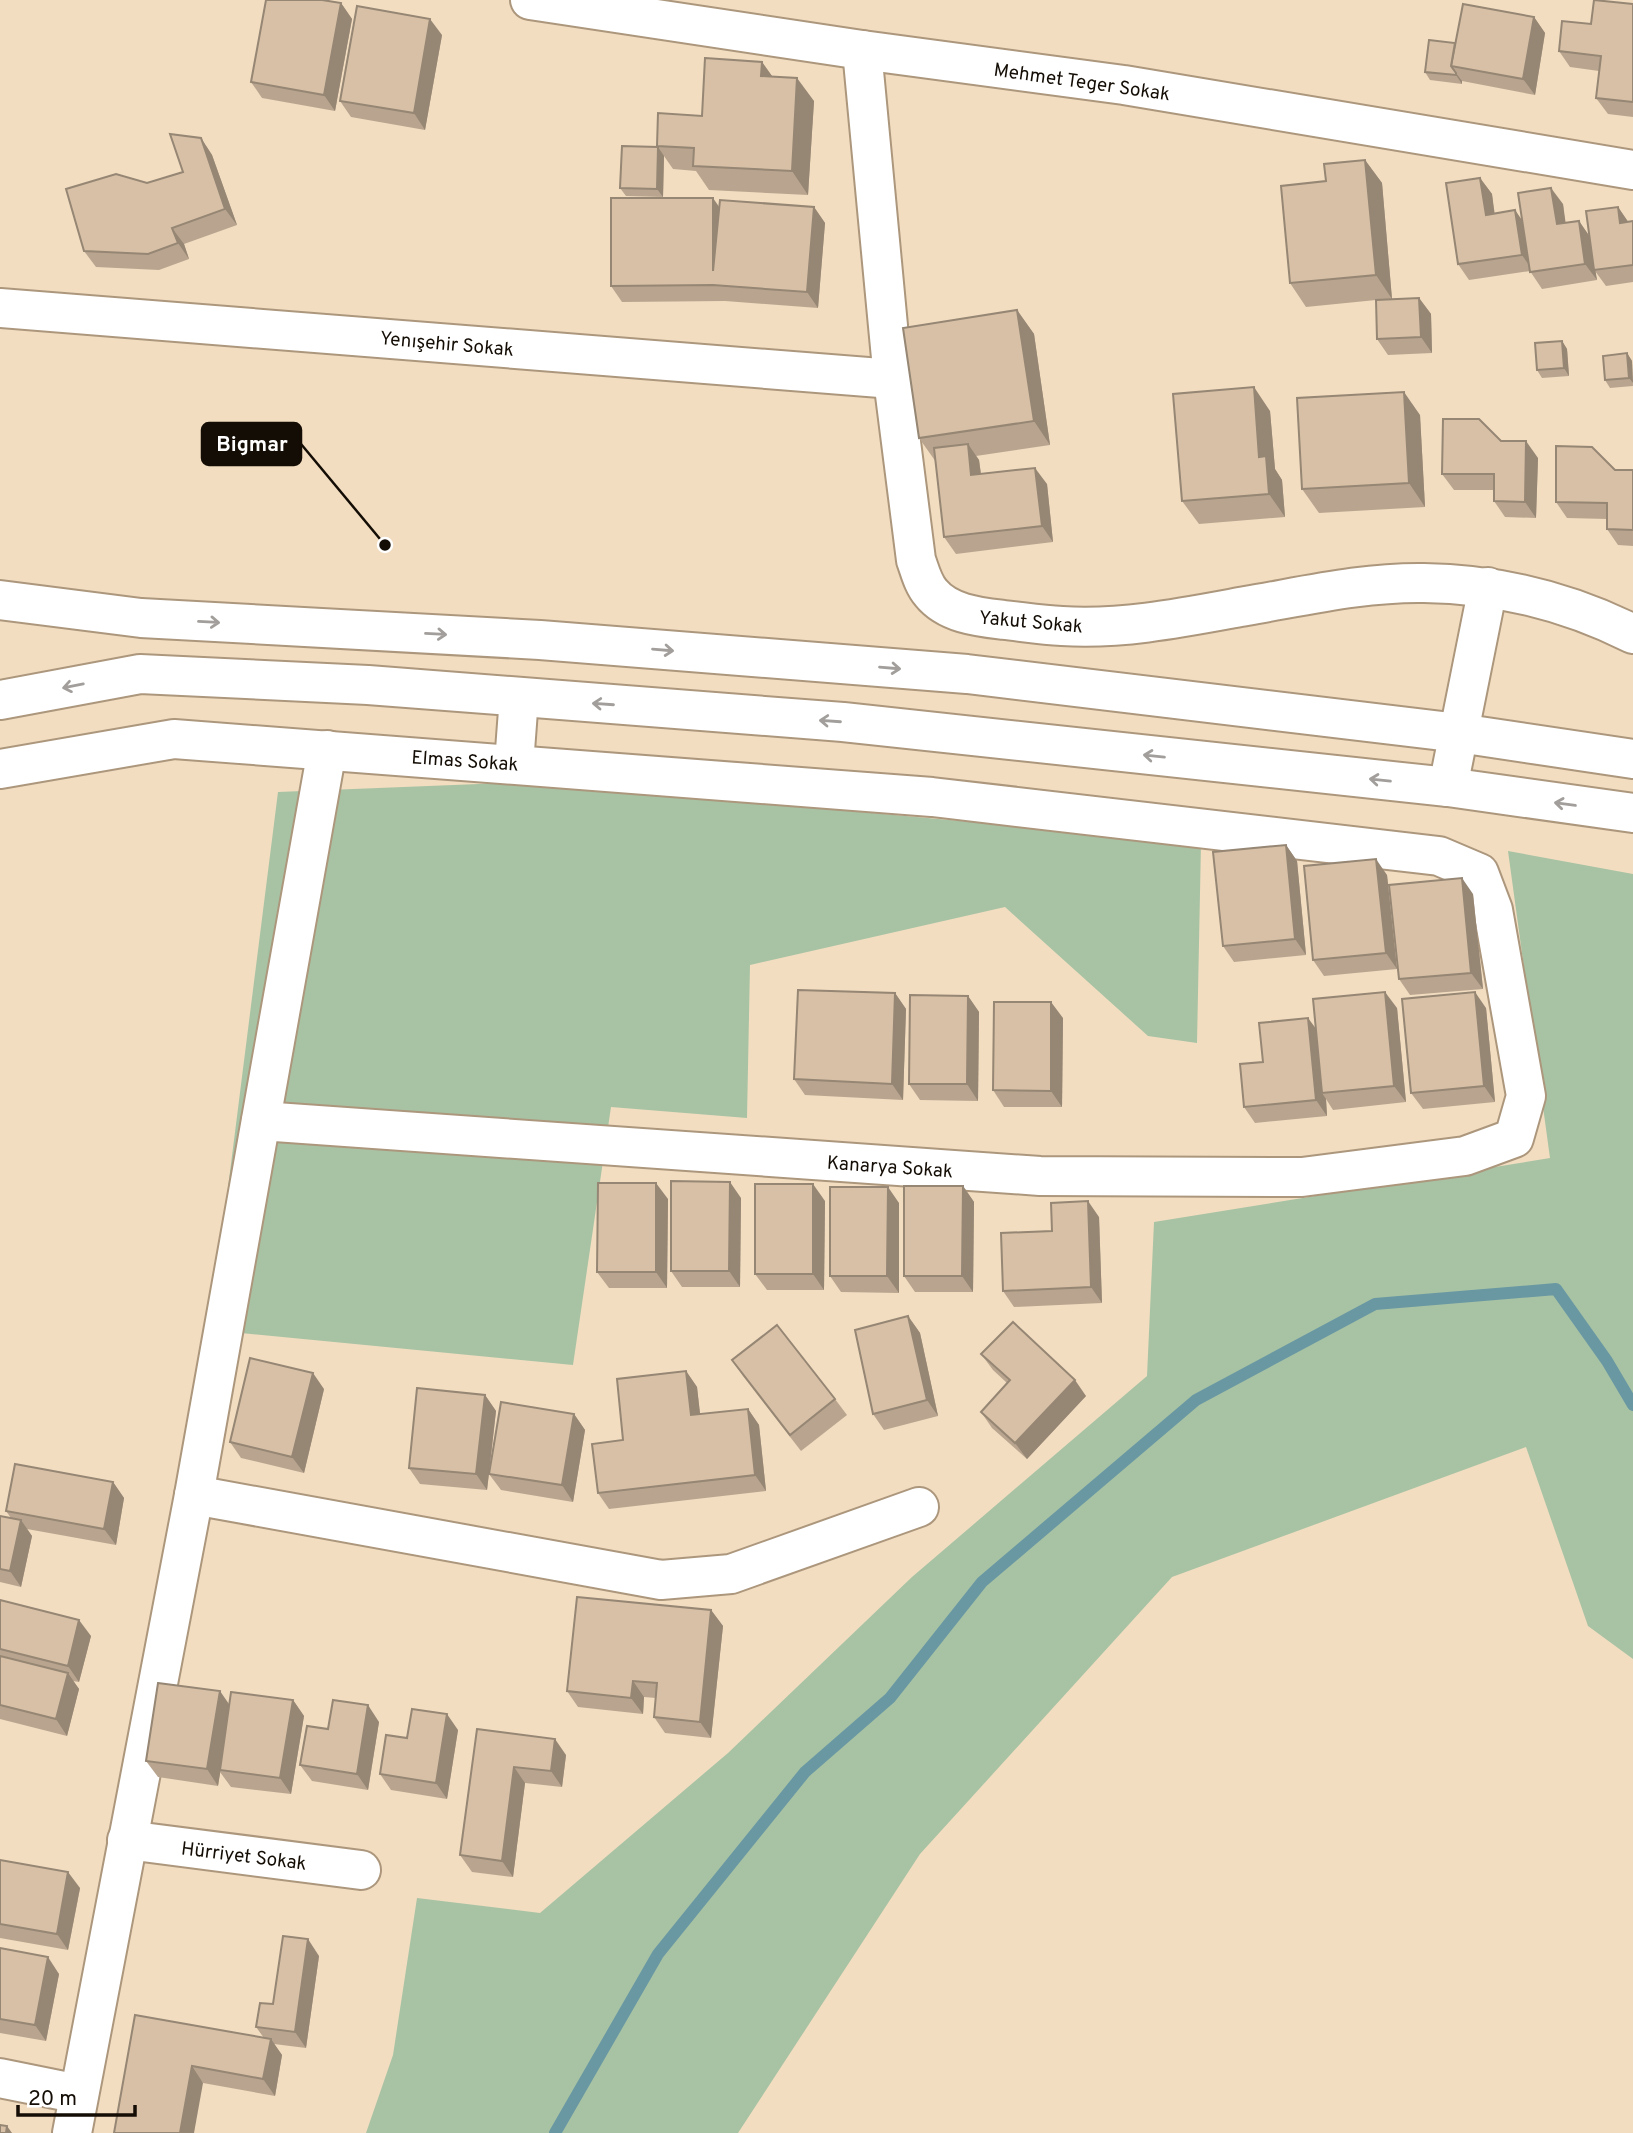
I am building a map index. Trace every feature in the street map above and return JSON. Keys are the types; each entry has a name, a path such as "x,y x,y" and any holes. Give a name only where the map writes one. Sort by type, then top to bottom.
{"street":[{"name":"Mehmet Teger Sokak","path":"530,0 862,50 1124,85 1633,170"},
{"name":"Yakut Sokak","path":"862,50 893,379 916,560 923,581 932,595 948,607 971,616 1063,626 1103,626 1144,623 1348,587 1422,583 1488,587 1536,596 1578,610 1633,634"},
{"name":"Yenışehir Sokak","path":"0,308 893,379"},
{"path":"1448,787 1488,587"},
{"path":"0,600 141,618 540,640 967,674 1459,733 1633,759"},
{"path":"0,700 140,674 355,685 843,722 1448,787 1633,813"},
{"path":"514,764 519,697"},
{"name":"Elmas Sokak","path":"0,769 174,739 932,797 1439,856 1479,873 1493,911 1526,1096 1514,1138"},
{"path":"72,2133 194,1495 327,750"},
{"name":"Kanarya Sokak","path":"261,1121 1040,1176 1303,1177 1465,1156 1514,1138"},
{"path":"194,1495 661,1580 731,1574 919,1507"},
{"name":"Hürriyet Sokak","path":"127,1840 361,1870"},
{"path":"0,2078 79,2094"}],"green space":[{"path":"531,782 1201,843 1197,1043 1148,1036 1005,907 750,965 747,1118 611,1107 573,1365 210,1330 278,792"},
{"path":"1508,851 1633,874 1633,1659 1588,1626 1526,1447 1172,1577 920,1854 738,2133 366,2133 393,2055 417,1898 540,1913 728,1753 912,1577 1147,1376 1154,1222 1550,1158"}],"building":[{"path":"266,0 322,0 341,3 324,95 251,82"},
{"path":"1594,0 1633,4 1633,102 1596,98 1601,56 1559,51 1562,21 1591,24"},
{"path":"1463,4 1534,17 1523,79 1451,66"},
{"path":"357,6 430,19 414,113 340,101"},
{"path":"1429,40 1455,43 1451,66 1456,75 1425,72"},
{"path":"705,58 762,62 761,76 797,78 792,171 693,166 694,148 657,146 658,113 702,116"},
{"path":"170,134 201,138 225,209 172,228 178,243 148,254 84,251 66,189 116,174 147,183 183,172"},
{"path":"622,146 658,147 657,189 620,188"},
{"path":"1365,160 1376,275 1290,283 1281,186 1326,181 1324,164"},
{"path":"1480,178 1486,215 1515,210 1522,255 1458,264 1446,183"},
{"path":"1551,188 1557,224 1579,221 1585,264 1530,272 1518,193"},
{"path":"611,198 713,198 713,271 720,200 814,207 807,292 713,285 611,286"},
{"path":"1618,207 1620,223 1633,221 1633,265 1594,270 1586,211"},
{"path":"1419,298 1421,337 1377,339 1376,300"},
{"path":"1017,310 1034,421 919,438 903,328"},
{"path":"1562,341 1564,368 1537,370 1535,343"},
{"path":"1627,353 1629,378 1605,380 1603,356"},
{"path":"1254,387 1259,457 1266,456 1269,494 1182,501 1173,394"},
{"path":"1404,392 1409,483 1302,489 1297,398"},
{"path":"1443,419 1479,419 1501,441 1526,441 1525,502 1494,501 1494,474 1442,474"},
{"path":"968,444 971,475 1035,468 1042,526 944,537 934,448"},
{"path":"1556,446 1592,447 1615,470 1633,470 1633,530 1607,529 1607,503 1556,502"},
{"path":"1286,845 1295,939 1223,946 1213,852"},
{"path":"1376,859 1386,953 1313,960 1304,866"},
{"path":"1462,878 1471,973 1399,979 1389,885"},
{"path":"798,990 895,993 892,1084 794,1079"},
{"path":"1385,992 1394,1086 1322,1093 1313,999"},
{"path":"1475,992 1484,1086 1411,1093 1402,999"},
{"path":"910,995 968,996 967,1084 909,1084"},
{"path":"994,1002 1051,1002 1051,1091 993,1090"},
{"path":"1308,1018 1316,1100 1244,1107 1240,1064 1263,1062 1259,1023"},
{"path":"671,1181 730,1182 729,1271 671,1271"},
{"path":"598,1183 656,1183 656,1272 597,1272"},
{"path":"755,1184 813,1184 813,1274 755,1274"},
{"path":"904,1186 963,1186 962,1276 904,1276"},
{"path":"830,1187 888,1187 887,1276 830,1276"},
{"path":"1088,1201 1091,1287 1003,1291 1001,1233 1052,1231 1051,1203"},
{"path":"908,1316 927,1400 873,1414 855,1330"},
{"path":"1013,1322 1075,1380 1015,1443 981,1412 1010,1380 981,1354"},
{"path":"777,1325 835,1399 790,1435 732,1360"},
{"path":"250,1358 313,1373 292,1457 230,1442"},
{"path":"686,1371 691,1415 748,1409 755,1475 598,1493 592,1444 623,1440 617,1379"},
{"path":"417,1388 485,1395 476,1474 409,1468"},
{"path":"501,1402 574,1414 562,1485 489,1474"},
{"path":"15,1464 113,1482 104,1529 6,1511"},
{"path":"0,1516 21,1520 10,1571 0,1569"},
{"path":"577,1597 711,1610 700,1722 654,1717 657,1683 633,1681 631,1698 567,1691"},
{"path":"0,1600 79,1620 68,1666 0,1649"},
{"path":"0,1656 68,1673 56,1719 0,1705"},
{"path":"158,1683 220,1691 207,1769 146,1761"},
{"path":"231,1692 293,1700 280,1778 220,1770"},
{"path":"333,1700 368,1705 357,1774 300,1765 307,1726 328,1729"},
{"path":"412,1709 447,1714 436,1783 380,1774 386,1735 407,1738"},
{"path":"477,1729 555,1739 551,1771 514,1767 502,1861 460,1855"},
{"path":"0,1860 68,1872 57,1934 0,1924"},
{"path":"283,1936 308,1939 295,2032 256,2027 260,2003 273,2004"},
{"path":"0,1948 48,1957 35,2025 0,2019"},
{"path":"135,2015 271,2039 263,2079 192,2066 180,2133 114,2133"},
{"path":"0,2125 7,2126 6,2133 0,2133"}],"waterway":[{"path":"555,2133 658,1954 805,1772 890,1698 982,1582 1196,1400 1375,1304 1556,1289 1607,1361 1633,1405"}],"place":[{"name":"Bigmar","path":"385,545"}]}
